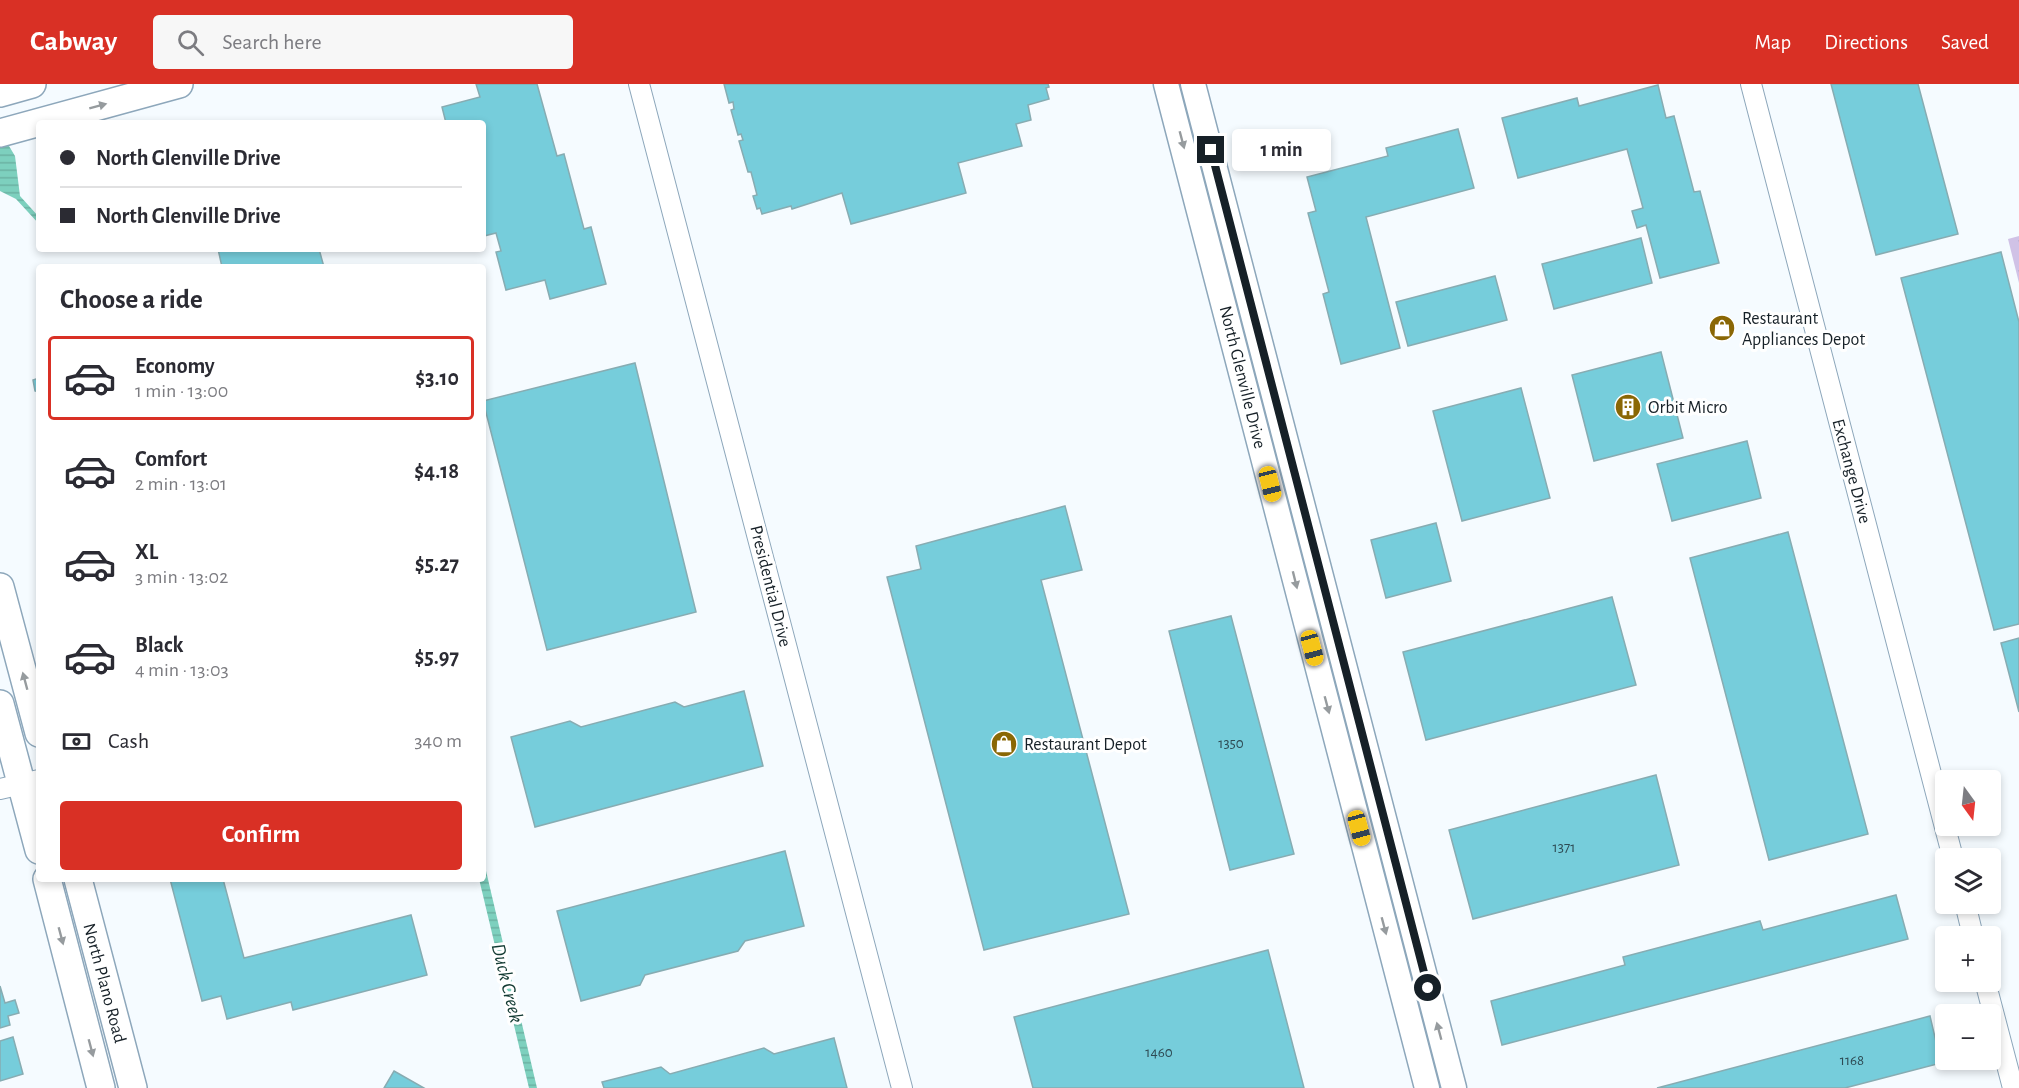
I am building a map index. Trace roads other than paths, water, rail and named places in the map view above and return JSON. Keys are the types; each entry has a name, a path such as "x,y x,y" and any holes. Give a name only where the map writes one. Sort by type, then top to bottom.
{"main road":[{"path":"0,93 32,84"},
{"path":"47,120 179,84"},
{"path":"10,130 36,123"},
{"path":"0,586 36,722"},
{"path":"0,704 36,839"},
{"name":"North Plano Road","path":"48,882 101,1088"},
{"name":"North Plano Road","path":"79,882 133,1088"}],"street":[{"name":"Presidential Drive","path":"639,84 902,1088"},
{"name":"North Glenville Drive","path":"1166,84 1424,1077"},
{"name":"North Glenville Drive","path":"1193,84 1340,640 1453,1088"},
{"name":"Exchange Drive","path":"1751,84 1950,848"},
{"path":"1251,407 1277,401"},
{"path":"1261,445 1287,438"},
{"path":"1312,648 1340,640"},
{"path":"1397,974 1422,968"},
{"path":"1988,992 2013,1088"},
{"path":"1424,1077 1434,1077 1453,1088"}],"water":[{"path":"0,131 15,156 20,196 36,214 36,221 16,199 0,191"},
{"name":"Duck Creek","path":"486,871 537,1088 529,1088 480,882 486,882"}],"place":[{"name":"Restaurant Appliances Depot","path":"1722,328"},
{"name":"Orbit Micro","path":"1628,407"},
{"name":"Restaurant Depot","path":"1004,744"}]}
